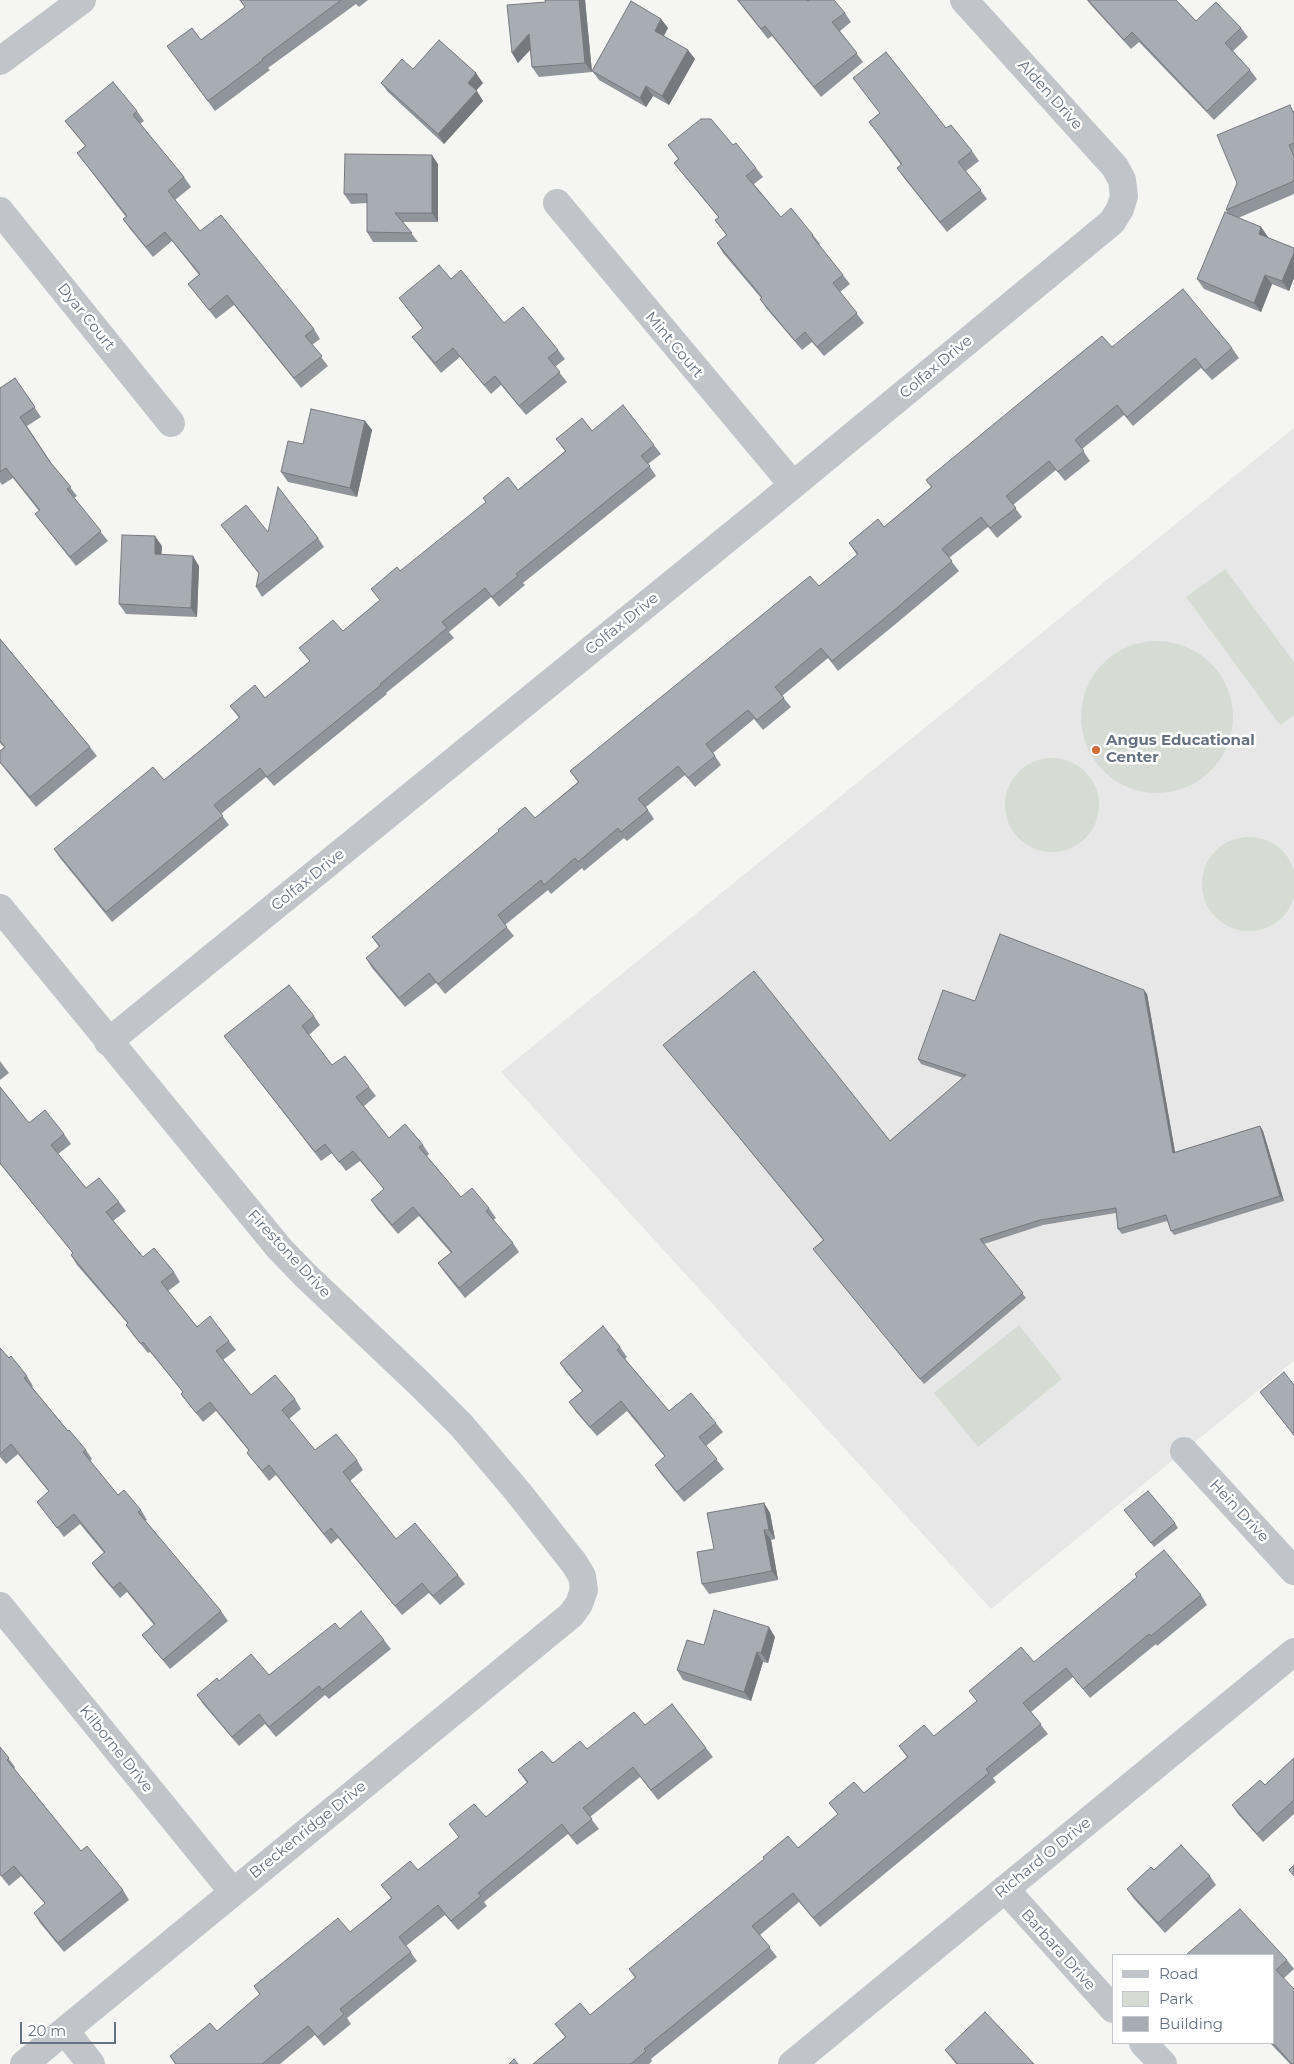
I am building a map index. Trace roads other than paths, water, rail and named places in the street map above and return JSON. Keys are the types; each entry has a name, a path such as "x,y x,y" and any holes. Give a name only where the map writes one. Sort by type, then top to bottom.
{"street":[{"path":"0,61 82,0"},
{"name":"Alden Drive","path":"964,0 1115,167 1122,180 1124,196"},
{"name":"Colfax Drive","path":"108,1042 1112,222 1120,209 1124,196"},
{"name":"Mint Court","path":"557,203 792,485"},
{"name":"Dyar Court","path":"0,210 171,423"},
{"name":"Firestone Drive","path":"0,908 108,1042 279,1248 305,1276 462,1426 518,1492 574,1563 582,1576 584,1590"},
{"name":"Hein Drive","path":"1184,1451 1294,1571"},
{"name":"Breckenridge Drive","path":"24,2064 571,1615 580,1604 584,1590"},
{"name":"Kilborne Drive","path":"0,1606 233,1892"},
{"name":"Richard O Drive","path":"792,2064 1294,1652"},
{"name":"Barbara Drive","path":"1005,1890 1112,2008"},
{"path":"64,2031 91,2064"},
{"path":"1144,2044 1163,2064"}],"place":[{"name":"Angus Educational Center","path":"1096,750"}]}
